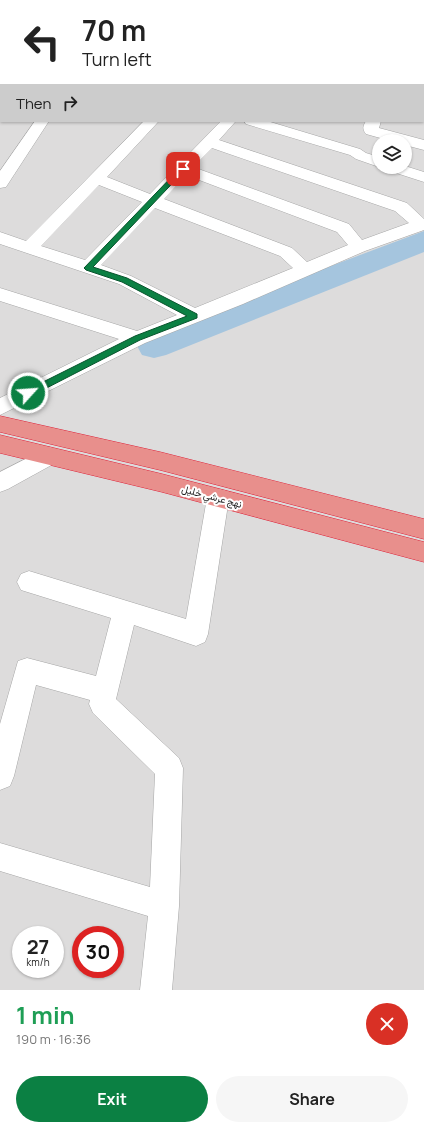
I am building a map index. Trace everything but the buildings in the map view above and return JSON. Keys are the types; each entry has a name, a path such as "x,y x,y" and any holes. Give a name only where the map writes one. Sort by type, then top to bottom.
{"highway":[{"name":"نهج عرشي خليل","path":"0,424 160,461 424,529"},
{"name":"نهج عرشي خليل","path":"0,444 218,498 424,552"}],"street":[{"path":"0,183 41,122"},
{"path":"29,248 151,122"},
{"path":"88,268 210,142 226,122"},
{"path":"255,122 356,152 361,156 372,160"},
{"path":"368,122 371,131 424,145"},
{"path":"210,142 401,207 423,224"},
{"path":"183,169 343,228 359,247"},
{"path":"412,173 424,177"},
{"path":"97,178 286,252 305,270"},
{"path":"0,407 138,338 359,247 423,224"},
{"path":"0,238 125,280 194,316"},
{"path":"0,294 138,338"},
{"path":"0,483 49,456"},
{"path":"29,582 196,634 218,498"},
{"path":"126,611 102,704 169,768 164,906 156,990"},
{"path":"0,776 27,670 106,692"},
{"path":"0,857 164,906"}],"shaded area":[{"path":"0,122 424,122 424,990 0,990"}],"waterway":[{"path":"154,346 424,241"}],"route":[{"path":"28,393 138,338 194,316 125,280 88,268 183,169"}]}
